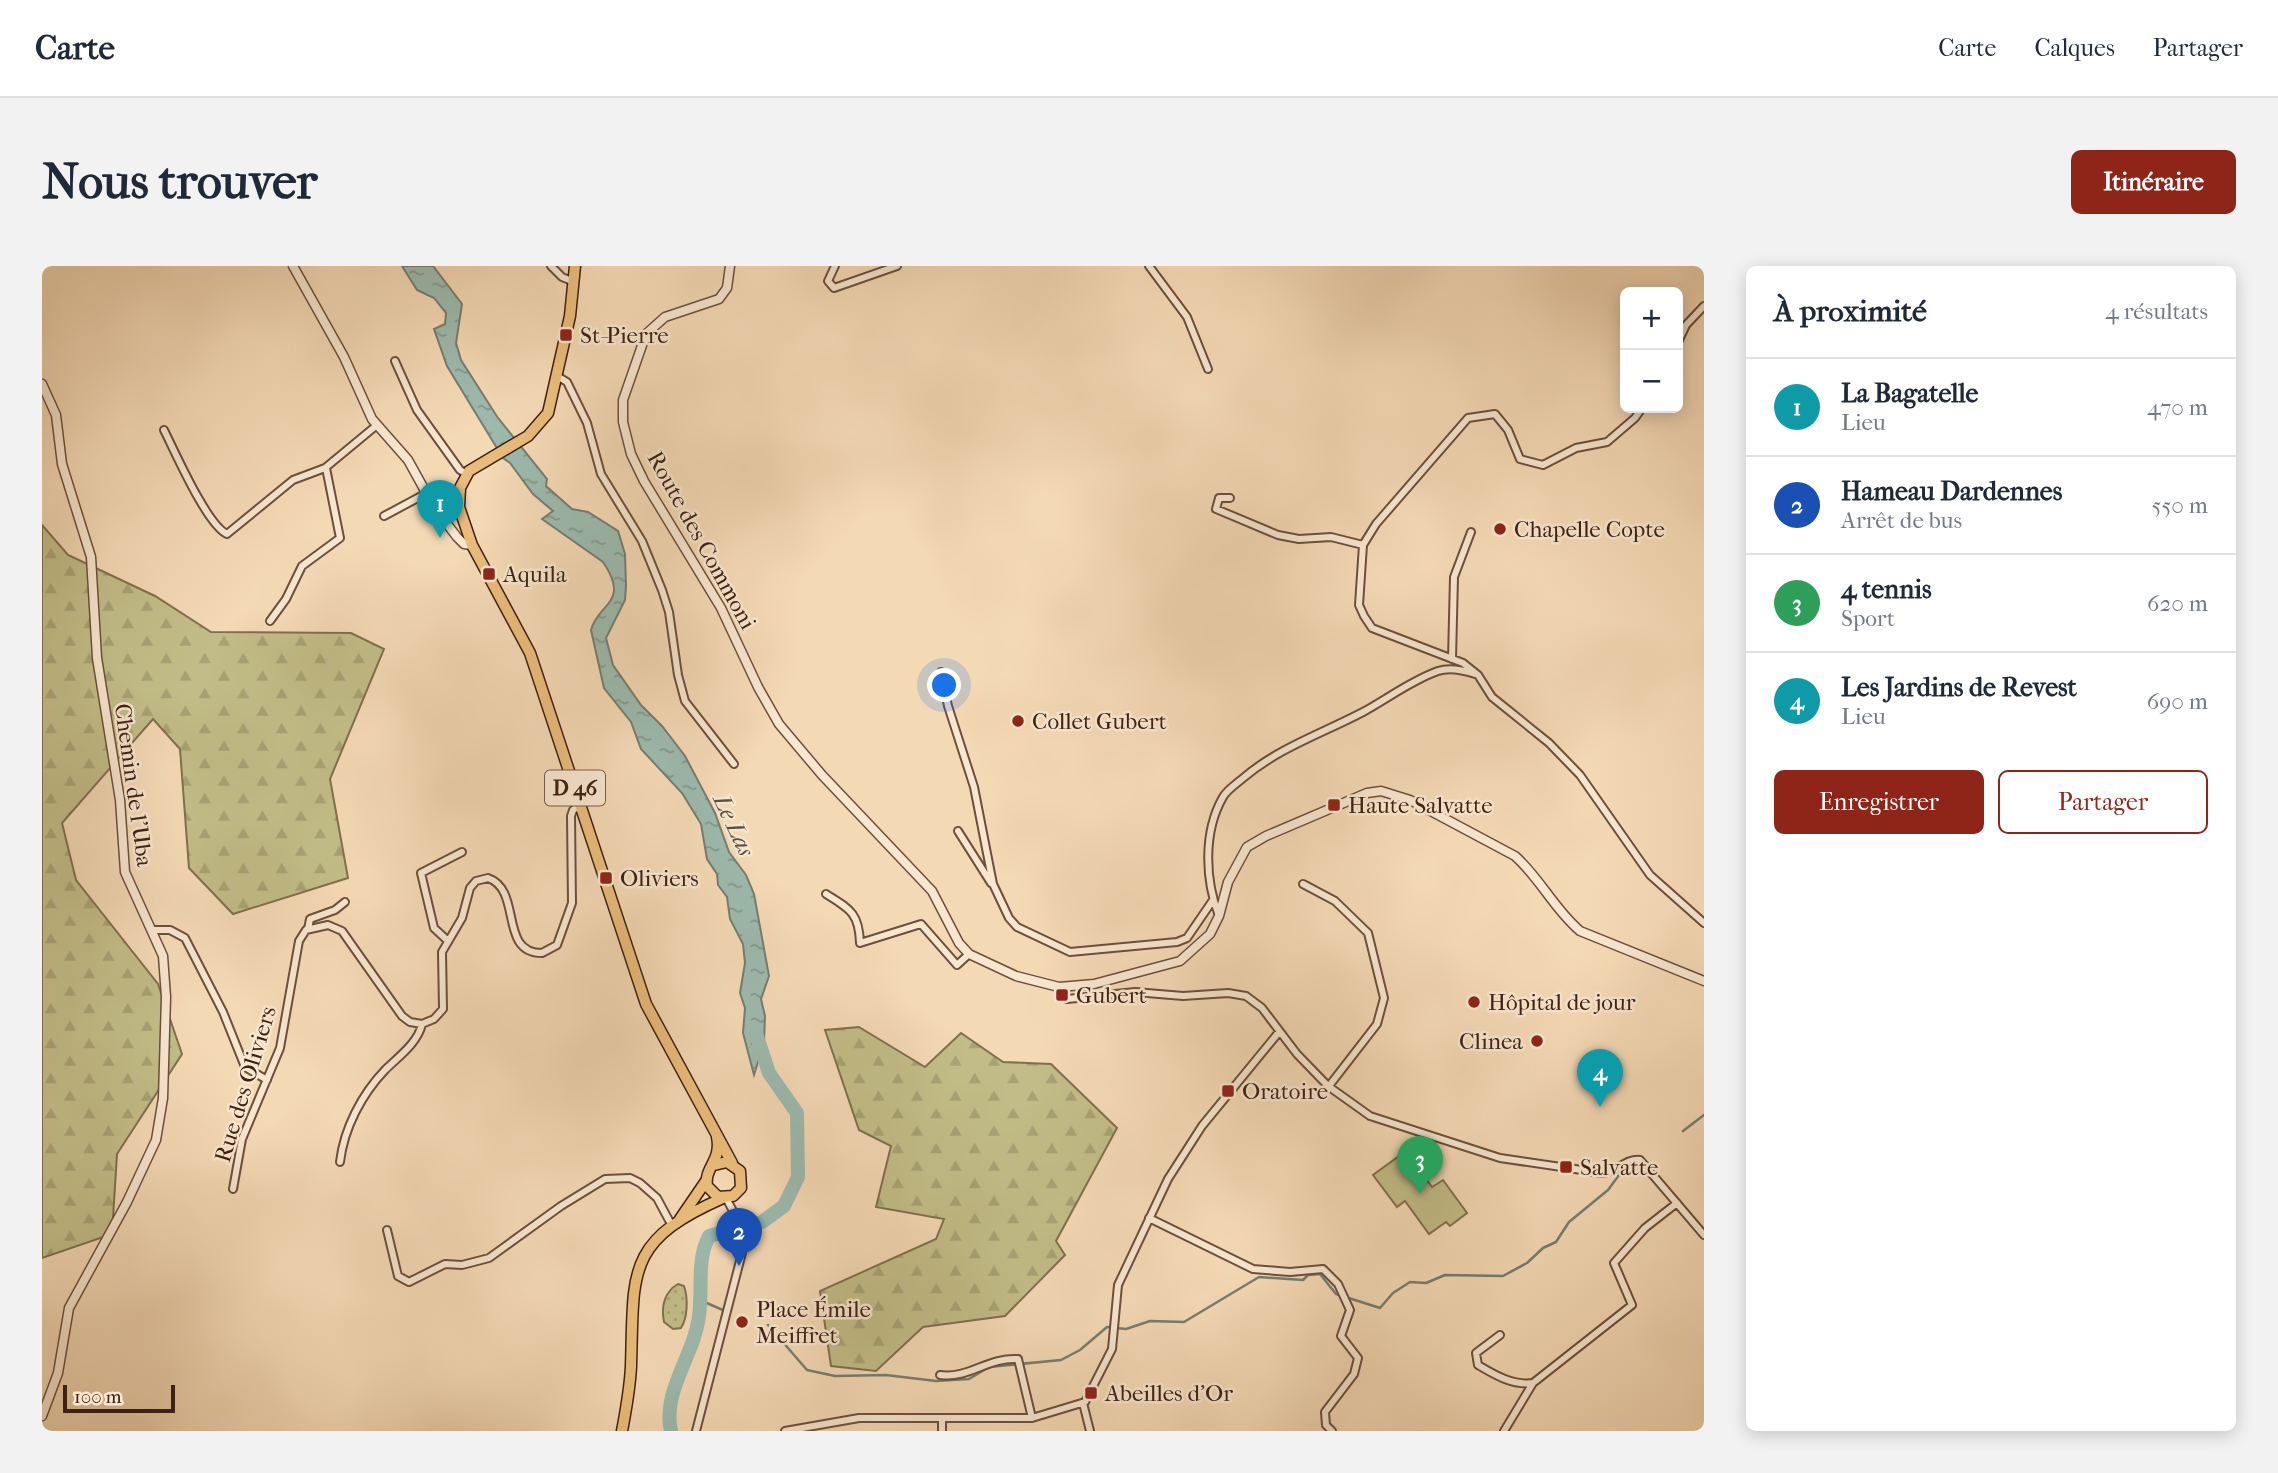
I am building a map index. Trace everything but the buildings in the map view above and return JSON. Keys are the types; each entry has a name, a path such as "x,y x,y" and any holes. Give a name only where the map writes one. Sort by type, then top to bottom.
{"main road":[{"path":"467,474 478,464 525,438 548,412 557,376 575,266"},
{"name":"D 46","path":"467,474 458,503 472,545 527,644 642,993 732,1163"},
{"path":"622,1431 631,1369 633,1285 649,1249 675,1224 706,1181 719,1150 716,1133"},
{"path":"675,1224 737,1192 742,1177 732,1163 714,1165"},
{"path":"706,1181 714,1195 724,1198"}],"street":[{"path":"293,266 344,357 377,425 408,460 426,494 457,537 472,545"},
{"name":"Route des Commoni","path":"730,266 727,288 719,299 669,315 648,330 624,392 622,409 625,433 637,468 721,608 769,708 790,738 932,891 959,943 969,954"},
{"path":"835,266 828,281 834,288 897,266"},
{"path":"1149,266 1187,317 1205,355 1208,369"},
{"path":"553,268 564,279 574,282"},
{"path":"1683,331 1704,306"},
{"path":"394,361 417,410 458,468 467,474"},
{"path":"557,376 567,382 587,423 601,474 642,541 659,583 669,612 678,675 685,701 702,727 734,764"},
{"name":"Chemin de l'Uba","path":"42,384 56,415 62,464 91,555 96,650 120,800 123,863 129,885 163,956 166,986 163,1098 157,1135 127,1202 69,1308 58,1373 42,1416"},
{"path":"1638,413 1607,442 1576,448 1543,465 1520,459 1508,430 1495,414 1468,418 1376,524 1363,545 1359,605 1373,628 1452,659 1478,675 1492,697 1549,743 1580,775 1650,875 1704,923"},
{"path":"164,429 198,497 220,530 227,534 293,480 326,468 377,425"},
{"path":"270,621 286,599 301,568 340,538 326,468"},
{"path":"384,516 426,494"},
{"path":"1230,498 1219,498 1216,509 1278,535 1299,539 1331,537 1363,545"},
{"path":"1452,659 1454,577 1471,531"},
{"path":"1219,916 1213,900 1207,856 1214,821 1223,795 1260,764 1439,671 1460,669 1478,675"},
{"path":"941,672 948,706 974,787 992,884 1000,905 1017,927 1070,952 1177,942 1187,938 1213,900"},
{"path":"827,894 852,909 859,927 860,943 921,924 957,965 969,954 1016,976 1059,988 1094,984 1180,961 1210,934 1219,916 1228,882 1247,847 1354,796 1381,791 1410,800 1515,856 1539,882 1565,918 1580,931 1704,981"},
{"path":"345,902 335,910 310,919 308,929 328,925 342,931 402,1016 410,1023 422,1024 438,1016 444,1005 441,960 447,941 462,918 472,885 488,878 497,881 505,892 520,944 538,953 557,945 572,904 572,814 581,805"},
{"path":"958,831 992,884"},
{"path":"447,941 434,928 421,873 462,852"},
{"path":"1303,884 1335,901 1368,933 1384,998 1377,1024 1329,1086"},
{"name":"Rue des Oliviers","path":"233,1189 242,1139 282,1036 299,941 308,929"},
{"path":"151,930 170,930 185,938 223,1012 245,1067 267,1080"},
{"path":"1059,988 1062,995 1068,999 1135,992 1182,996 1237,993 1247,996 1262,1008 1279,1032 1329,1086 1370,1116 1500,1158 1596,1173 1608,1173 1632,1159 1640,1160 1704,1234"},
{"path":"340,1162 343,1143 360,1103 381,1074 413,1041 422,1024"},
{"path":"1090,1431 1083,1403 1112,1349 1116,1290 1149,1218 1168,1180 1202,1126 1279,1032"},
{"path":"387,1230 398,1276 410,1282 445,1264 461,1265 489,1258 561,1206 605,1180 630,1178 639,1183 657,1198 675,1224"},
{"path":"696,1431 730,1308 743,1249 734,1213 737,1192"},
{"path":"724,1198 734,1213"},
{"path":"1504,1431 1533,1383 1632,1305 1614,1263 1645,1228 1677,1203"},
{"path":"1149,1218 1253,1269 1281,1272 1323,1269 1332,1275 1347,1299 1350,1315 1341,1336 1357,1354 1358,1362 1354,1374 1325,1412 1325,1421 1332,1431"},
{"path":"1500,1335 1476,1353 1478,1365 1502,1378 1524,1384 1533,1383"},
{"path":"940,1376 967,1375 994,1361 1013,1359 1019,1365 1032,1418"},
{"path":"785,1431 859,1418 1032,1418 1083,1403"},
{"path":"942,1419 942,1431"}],"green space":[{"path":"42,525 68,555 155,596 211,632 351,633 384,649 330,779 348,878 233,914 189,868 180,749 153,719 62,823 76,880 158,984 182,1054 117,1154 112,1234 42,1258"},
{"path":"859,1027 925,1067 961,1033 1003,1062 1051,1064 1117,1128 1056,1241 1065,1255 1005,1316 923,1327 876,1371 831,1366 820,1291 936,1239 944,1219 876,1207 891,1146 859,1130 825,1030"},
{"path":"1406,1151 1432,1187 1443,1180 1467,1213 1450,1226 1446,1222 1429,1234 1405,1201 1397,1207 1373,1175"},
{"path":"678,1284 684,1286 686,1313 681,1328 673,1329 664,1322 663,1305 669,1291"}],"water":[{"path":"402,266 433,266 462,304 456,343 461,360 498,418 547,479 546,486 572,509 588,512 618,531 625,554 626,586 625,600 606,638 613,665 641,705 662,726 685,756 715,813 729,852 746,875 754,894 769,976 761,999 765,1016 764,1043 754,1075 743,1033 745,1008 740,993 745,963 743,944 730,919 727,897 718,885 717,874 707,859 701,824 682,793 641,749 631,722 604,688 591,630 613,594 611,576 603,562 542,519 553,511 533,494 510,463 503,458 447,366 434,329 445,324 446,313 434,298 417,290"}],"waterway":[{"name":"Le Las","path":"671,1431 671,1402 696,1331 703,1255 709,1236 762,1222 784,1206 798,1177 797,1113 769,1073 755,1030"},
{"path":"1683,1131 1704,1115"},
{"path":"768,1325 807,1370 835,1376 886,1375 936,1381 969,1379 989,1367 1061,1360 1080,1350 1107,1327 1126,1329 1150,1321 1184,1322 1259,1277 1303,1280 1308,1275 1320,1274 1336,1294 1380,1308 1393,1293 1410,1282 1426,1283 1445,1275 1503,1276 1527,1263 1543,1248 1556,1242 1569,1222 1608,1190 1619,1175"},
{"path":"700,1300 725,1311"}],"place":[{"name":"St-Pierre","path":"566,335"},
{"name":"Chapelle Copte","path":"1500,529"},
{"name":"La Bagatelle","path":"440,538"},
{"name":"Aquila","path":"489,574"},
{"name":"Collet Gubert","path":"1018,721"},
{"name":"Haute Salvatte","path":"1334,805"},
{"name":"Oliviers","path":"606,878"},
{"name":"Gubert","path":"1062,995"},
{"name":"Hôpital de jour","path":"1474,1002"},
{"name":"Clinea","path":"1537,1041"},
{"name":"Oratoire","path":"1228,1091"},
{"name":"Les Jardins de Revest","path":"1600,1107"},
{"name":"Salvatte","path":"1566,1167"},
{"name":"4 tennis","path":"1420,1194"},
{"name":"Hameau Dardennes","path":"739,1266"},
{"name":"Place Émile Meiffret","path":"742,1322"},
{"name":"Abeilles d'Or","path":"1091,1393"}]}
